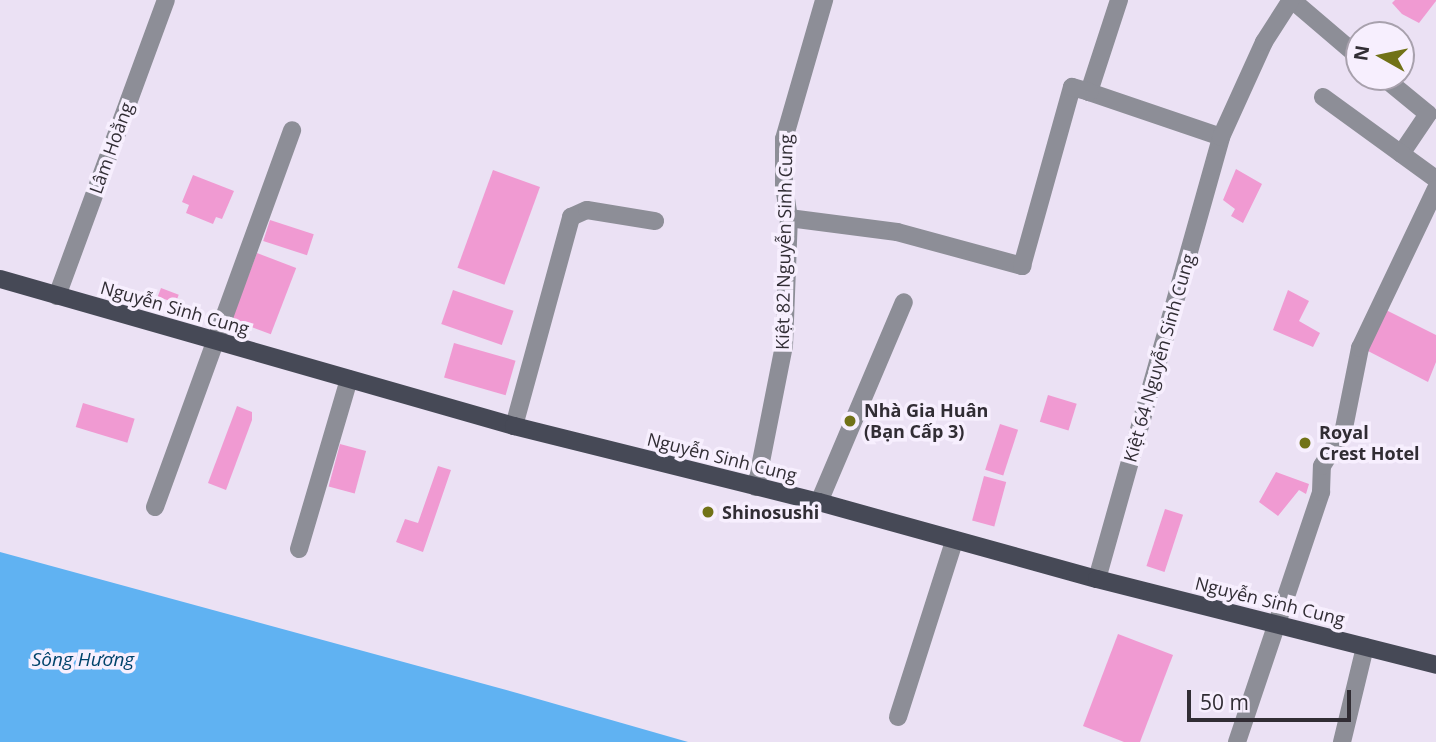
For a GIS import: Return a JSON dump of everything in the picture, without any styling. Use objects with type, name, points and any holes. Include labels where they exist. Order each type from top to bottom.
[{"type":"main road","name":"Nguyễn Sinh Cung","points":[[0,279],[514,426],[819,502],[1097,579],[1436,665]]},
{"type":"street","name":"Lâm Hoằng","points":[[57,296],[166,0]]},
{"type":"street","name":"Kiệt 82 Nguyễn Sinh Cung","points":[[757,487],[784,346],[789,218],[784,185],[784,139],[824,0]]},
{"type":"street","points":[[1089,92],[1119,0]]},
{"type":"street","points":[[1291,0],[1345,45]]},
{"type":"street","name":"Kiệt 64 Nguyễn Sinh Cung","points":[[1097,579],[1221,137],[1264,42],[1291,0]]},
{"type":"street","points":[[789,218],[897,232],[1022,265],[1072,87],[1221,137]]},
{"type":"street","points":[[1400,91],[1428,114],[1401,154]]},
{"type":"street","points":[[1323,97],[1436,179]]},
{"type":"street","points":[[155,507],[213,341],[292,130]]},
{"type":"street","points":[[1237,742],[1321,492],[1322,466],[1343,433],[1360,348],[1436,188]]},
{"type":"street","points":[[514,426],[570,216],[587,210],[655,221]]},
{"type":"street","points":[[819,502],[904,302]]},
{"type":"street","points":[[299,549],[349,379]]},
{"type":"street","points":[[898,718],[954,541]]},
{"type":"street","points":[[1342,742],[1365,647]]},
{"type":"water","name":"Sông Hương","points":[[0,552],[517,693],[688,742],[0,742]]},
{"type":"building","points":[[1395,0],[1436,1],[1419,23],[1402,14],[1392,3]]},
{"type":"building","points":[[1236,169],[1262,184],[1243,223],[1231,216],[1235,209],[1223,200]]},
{"type":"building","points":[[493,170],[540,187],[504,285],[457,268]]},
{"type":"building","points":[[193,175],[234,191],[222,219],[216,217],[213,224],[186,213],[189,205],[182,202]]},
{"type":"building","points":[[270,220],[314,234],[307,255],[263,241]]},
{"type":"building","points":[[257,253],[296,268],[271,334],[232,319]]},
{"type":"building","points":[[161,288],[179,295],[176,303],[158,296]]},
{"type":"building","points":[[453,290],[514,311],[502,345],[441,324]]},
{"type":"building","points":[[1288,290],[1309,301],[1299,321],[1320,333],[1313,347],[1273,330]]},
{"type":"building","points":[[1384,309],[1436,335],[1436,362],[1428,382],[1368,351]]},
{"type":"building","points":[[454,343],[516,361],[506,395],[444,378]]},
{"type":"building","points":[[1048,395],[1077,404],[1069,431],[1040,422]]},
{"type":"building","points":[[83,403],[135,419],[127,443],[76,427]]},
{"type":"building","points":[[237,406],[252,412],[252,420],[226,490],[208,483]]},
{"type":"building","points":[[1000,424],[1018,430],[1003,476],[985,470]]},
{"type":"building","points":[[340,444],[366,451],[355,493],[329,487]]},
{"type":"building","points":[[438,466],[451,470],[423,552],[396,542],[405,519],[418,523]]},
{"type":"building","points":[[1276,472],[1309,484],[1306,494],[1299,490],[1278,516],[1259,502]]},
{"type":"building","points":[[984,476],[1006,482],[994,526],[972,520]]},
{"type":"building","points":[[1165,509],[1183,515],[1165,572],[1146,566]]},
{"type":"building","points":[[1118,634],[1173,655],[1140,742],[1124,742],[1083,726]]},
{"type":"place","name":"Nhà Gia Huân (Bạn Cấp 3)","points":[[850,421]]},
{"type":"place","name":"Royal Crest Hotel","points":[[1305,443]]},
{"type":"place","name":"Shinosushi","points":[[708,512]]}]
